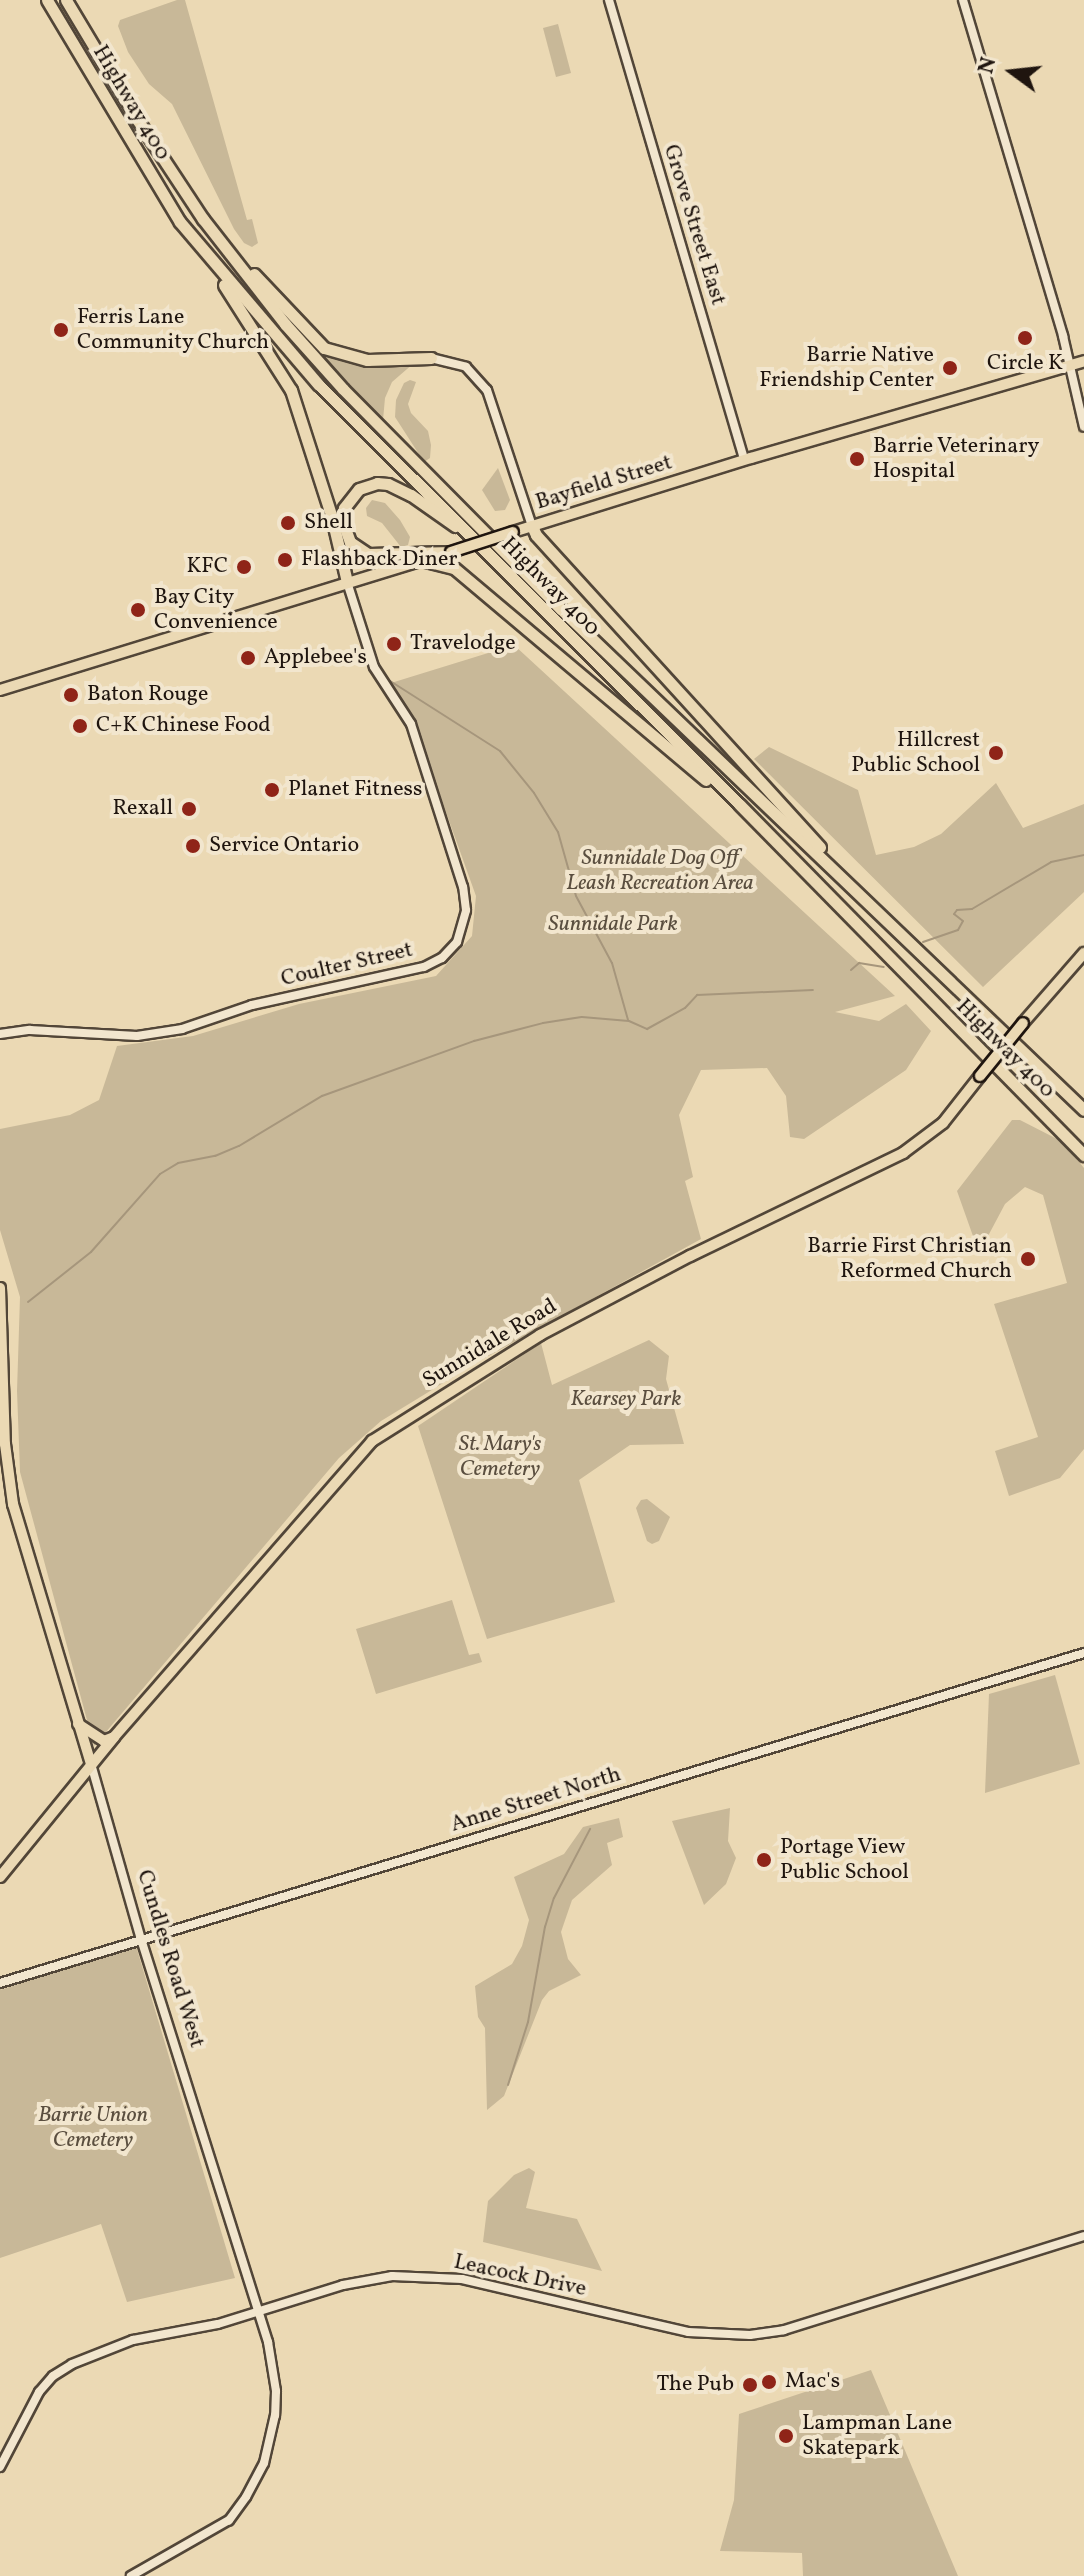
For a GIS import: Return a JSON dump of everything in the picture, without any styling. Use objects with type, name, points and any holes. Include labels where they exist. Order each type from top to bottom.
[{"type":"highway","name":"Highway 400","points":[[47,0],[123,132],[197,245],[318,384],[740,805],[1084,1155]]},
{"type":"highway","name":"Highway 400","points":[[66,0],[156,149],[221,244],[285,324],[354,400],[561,609],[1084,1110]]},
{"type":"highway","points":[[221,244],[245,264],[298,325],[324,348],[367,360],[431,358]]},
{"type":"highway","points":[[197,245],[291,390],[332,518],[347,582]]},
{"type":"highway","points":[[451,552],[423,550],[368,554],[350,542],[342,520],[344,508],[359,489],[377,483],[388,484],[466,531]]},
{"type":"highway","points":[[532,526],[878,913]]},
{"type":"highway","points":[[421,560],[454,568],[740,805]]},
{"type":"main road","name":"Bayfield Street","points":[[0,690],[744,460],[1084,361]]},
{"type":"main road","name":"Sunnidale Road","points":[[0,1877],[91,1764],[232,1604],[343,1470],[394,1424],[540,1335],[690,1256],[903,1153],[943,1123],[1084,953]]},
{"type":"main road","name":"Cundles Road West","points":[[0,1288],[5,1444],[13,1504],[91,1764]]},
{"type":"main road","points":[[77,1723],[104,1741],[114,1737]]},
{"type":"street","name":"Grove Street East","points":[[609,0],[744,460]]},
{"type":"street","points":[[963,0],[1071,365],[1084,427]]},
{"type":"street","points":[[431,358],[466,367],[481,380],[493,401],[532,526]]},
{"type":"street","name":"Coulter Street","points":[[0,1034],[30,1030],[137,1036],[182,1029],[252,1005],[424,967],[442,958],[457,942],[465,921],[463,887],[411,724],[374,667],[347,582]]},
{"type":"street","name":"Anne Street North","points":[[0,1983],[1084,1653]]},
{"type":"street","name":"Cundles Road West","points":[[91,1764],[141,1939],[268,2342],[276,2391],[275,2415],[264,2463],[246,2497],[229,2520],[131,2576]]},
{"type":"street","name":"Leacock Drive","points":[[0,2467],[39,2392],[53,2376],[72,2364],[133,2340],[218,2324],[343,2285],[417,2275],[522,2292],[688,2332],[750,2335],[784,2330],[1084,2236]]},
{"type":"green space","points":[[185,0],[247,220],[252,219],[258,243],[252,247],[244,243],[234,229],[172,104],[149,84],[128,52],[118,26],[120,20]]},
{"type":"green space","points":[[558,24],[571,73],[556,77],[543,28]]},
{"type":"green space","points":[[317,349],[345,360],[414,363],[392,382],[385,398],[383,420]]},
{"type":"green space","points":[[410,380],[416,382],[408,404],[411,413],[428,431],[431,445],[430,458],[424,462],[395,417],[396,400],[404,383]]},
{"type":"green space","points":[[498,468],[510,500],[505,510],[495,511],[482,490]]},
{"type":"green space","points":[[372,500],[385,503],[400,520],[410,537],[408,545],[401,547],[382,523],[367,516],[366,508]]},
{"type":"green space","name":"Sunnidale Park","points":[[514,645],[895,996],[835,1012],[879,1021],[906,1004],[931,1031],[906,1070],[804,1139],[790,1137],[786,1096],[767,1068],[701,1070],[679,1115],[693,1177],[685,1181],[701,1239],[476,1363],[381,1421],[339,1458],[94,1746],[20,1472],[17,1391],[20,1297],[0,1230],[0,1129],[70,1115],[99,1100],[117,1046],[193,1036],[299,1004],[436,976],[472,936],[476,896],[414,723],[391,683]]},
{"type":"green space","points":[[769,747],[858,790],[876,855],[914,847],[941,834],[996,783],[1023,828],[1084,804],[1084,892],[983,987],[754,759]]},
{"type":"green space","points":[[1012,1120],[1020,1120],[1061,1141],[1084,1168],[1084,1449],[1060,1478],[1009,1496],[995,1451],[1038,1437],[994,1304],[1067,1283],[1043,1195],[1025,1187],[1005,1204],[979,1253],[957,1191]]},
{"type":"green space","name":"St. Mary's Cemetery","points":[[649,1340],[669,1356],[666,1379],[684,1444],[630,1445],[579,1480],[615,1602],[487,1639],[418,1426],[541,1343],[552,1385]]},
{"type":"green space","points":[[647,1499],[670,1517],[659,1541],[652,1544],[647,1541],[636,1508],[641,1500]]},
{"type":"green space","points":[[452,1600],[469,1655],[479,1653],[482,1662],[376,1694],[356,1629]]},
{"type":"green space","points":[[1055,1675],[1080,1764],[985,1793],[989,1694]]},
{"type":"green space","points":[[730,1808],[728,1841],[736,1858],[726,1884],[704,1905],[672,1821]]},
{"type":"green space","points":[[619,1818],[623,1837],[607,1843],[612,1865],[572,1900],[561,1932],[568,1959],[581,1975],[549,1991],[542,2000],[504,2096],[487,2110],[485,2028],[478,2017],[475,1986],[512,1964],[522,1946],[529,1920],[514,1877],[564,1854],[583,1827]]},
{"type":"green space","name":"Barrie Union Cemetery","points":[[136,1946],[235,2278],[127,2302],[101,2224],[0,2258],[0,1990]]},
{"type":"green space","points":[[529,2168],[535,2172],[526,2208],[577,2219],[602,2271],[483,2242],[488,2201],[514,2175]]},
{"type":"green space","points":[[871,2370],[958,2576],[803,2576],[802,2553],[720,2551],[734,2500],[739,2414]]},
{"type":"waterway","points":[[387,679],[500,751],[534,793],[558,832],[576,896],[612,963],[628,1020]]},
{"type":"waterway","points":[[923,942],[958,930],[963,921],[954,914],[957,910],[972,909],[1051,862],[1084,855]]},
{"type":"waterway","points":[[851,970],[859,963],[884,967]]},
{"type":"waterway","points":[[28,1302],[91,1252],[160,1174],[178,1163],[215,1156],[239,1146],[322,1096],[474,1041],[543,1023],[582,1017],[629,1021],[647,1029],[685,1008],[697,995],[813,990]]},
{"type":"waterway","points":[[508,2085],[528,2022],[545,1927],[554,1898],[590,1829]]},
{"type":"place","name":"Ferris Lane Community Church","points":[[61,330]]},
{"type":"place","name":"Circle K","points":[[1025,338]]},
{"type":"place","name":"Barrie Native Friendship Center","points":[[950,368]]},
{"type":"place","name":"Barrie Veterinary Hospital","points":[[857,459]]},
{"type":"place","name":"Shell","points":[[288,523]]},
{"type":"place","name":"Flashback Diner","points":[[285,560]]},
{"type":"place","name":"KFC","points":[[244,567]]},
{"type":"place","name":"Bay City Convenience","points":[[138,610]]},
{"type":"place","name":"Travelodge","points":[[394,644]]},
{"type":"place","name":"Applebee's","points":[[248,658]]},
{"type":"place","name":"Baton Rouge","points":[[71,695]]},
{"type":"place","name":"C+K Chinese Food","points":[[80,726]]},
{"type":"place","name":"Hillcrest Public School","points":[[996,753]]},
{"type":"place","name":"Planet Fitness","points":[[272,790]]},
{"type":"place","name":"Rexall","points":[[189,809]]},
{"type":"place","name":"Service Ontario","points":[[193,846]]},
{"type":"place","name":"Barrie First Christian Reformed Church","points":[[1028,1259]]},
{"type":"place","name":"Portage View Public School","points":[[764,1860]]},
{"type":"place","name":"Mac's","points":[[769,2382]]},
{"type":"place","name":"The Pub","points":[[750,2385]]},
{"type":"place","name":"Lampman Lane Skatepark","points":[[786,2436]]},
{"type":"park label","name":"Sunnidale Dog Off Leash Recreation Area","points":[[660,870]]},
{"type":"park label","name":"Kearsey Park","points":[[626,1400]]}]
